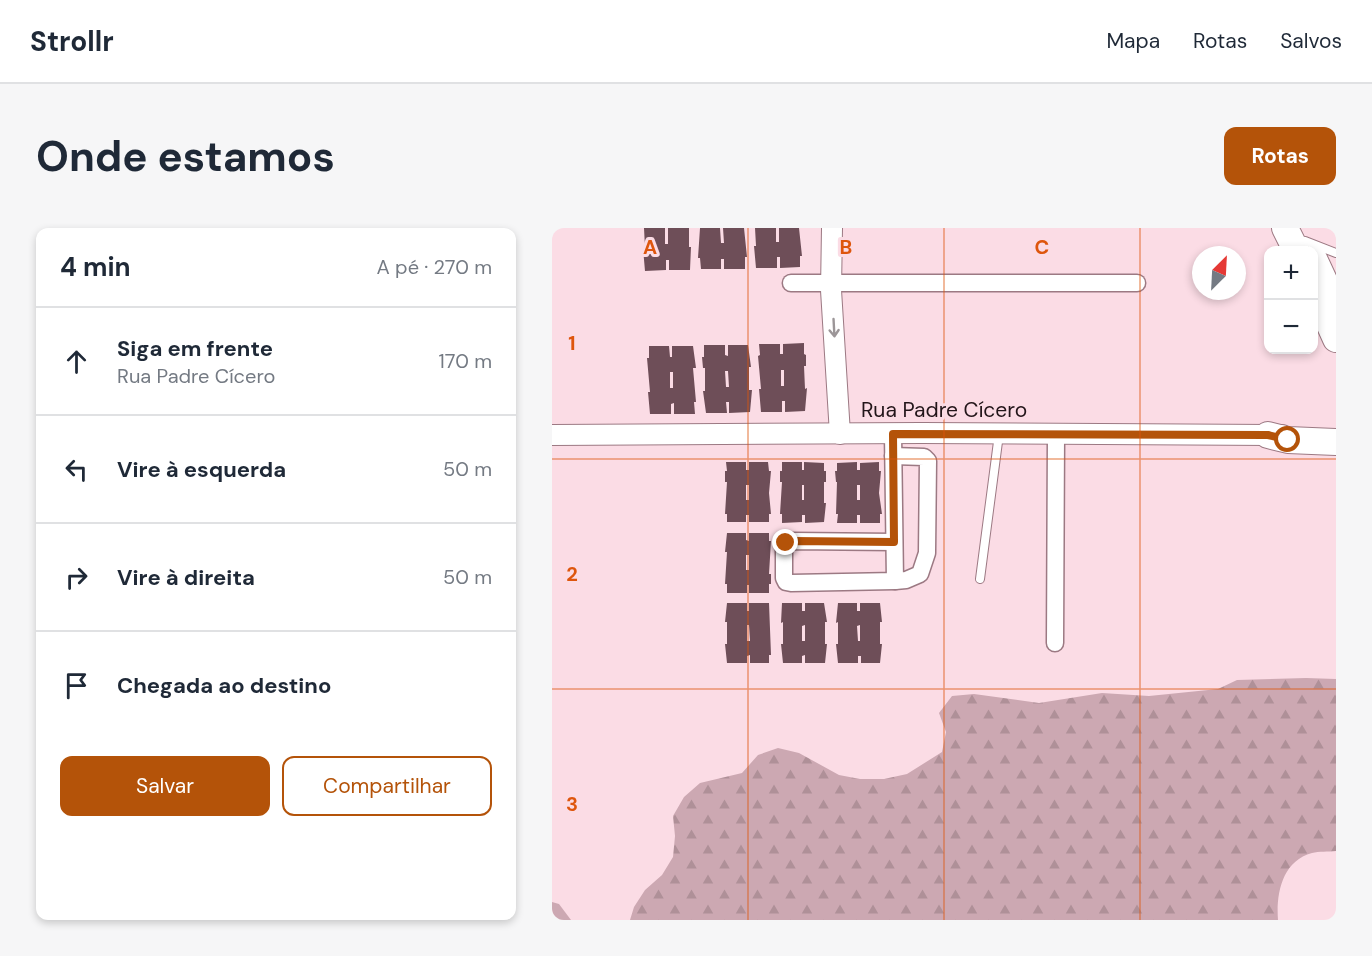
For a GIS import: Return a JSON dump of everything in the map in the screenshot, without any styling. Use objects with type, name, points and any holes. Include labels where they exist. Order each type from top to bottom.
[{"type":"main road","points":[[1301,243],[1336,307]]},
{"type":"main road","points":[[1318,299],[1336,339]]},
{"type":"main road","points":[[1268,435],[1288,440],[1336,442]]},
{"type":"street","points":[[832,228],[831,283],[840,434]]},
{"type":"street","points":[[791,283],[1137,282]]},
{"type":"street","name":"Rua Padre Cícero","points":[[552,435],[1268,435],[1336,433]]},
{"type":"street","points":[[893,434],[895,581]]},
{"type":"street","points":[[1055,643],[1056,435]]},
{"type":"street","points":[[894,456],[924,457],[928,461],[927,553],[920,574],[914,578],[895,581],[791,583],[786,582],[784,578],[784,547],[786,543],[792,541],[894,542]]},
{"type":"lane","points":[[1301,243],[1336,253]]},
{"type":"lane","points":[[980,579],[999,434]]},
{"type":"green space","points":[[1336,679],[1336,851],[1312,853],[1294,863],[1280,889],[1278,920],[630,920],[634,907],[645,890],[662,875],[673,857],[675,836],[673,816],[684,797],[700,783],[742,773],[758,755],[778,748],[799,753],[839,775],[860,779],[884,779],[907,774],[942,752],[946,732],[939,713],[952,696],[974,694],[1039,703],[1102,693],[1149,696],[1218,689],[1237,680]]},
{"type":"green space","points":[[552,902],[559,904],[571,920],[552,920]]},
{"type":"building","points":[[644,228],[665,228],[665,244],[668,244],[668,228],[689,228],[690,270],[669,270],[669,260],[666,260],[666,270],[645,271]]},
{"type":"building","points":[[700,228],[720,228],[721,243],[724,243],[723,228],[744,228],[747,257],[745,257],[745,269],[724,269],[724,259],[721,259],[721,269],[701,269],[700,258],[698,258]]},
{"type":"building","points":[[755,228],[776,228],[776,242],[779,242],[779,228],[799,228],[802,256],[800,256],[800,267],[780,268],[780,257],[777,257],[777,268],[756,268]]},
{"type":"building","points":[[804,343],[805,389],[807,388],[805,411],[785,412],[785,401],[782,401],[782,412],[761,412],[759,344],[780,344],[780,354],[783,354],[783,344]],"holes":[[[781,370],[784,370],[784,386],[781,386]]]},
{"type":"building","points":[[704,345],[725,345],[725,355],[728,356],[728,345],[748,345],[751,367],[749,367],[749,390],[752,390],[750,412],[729,413],[729,402],[726,402],[727,413],[706,413],[703,391],[705,391],[705,368],[703,368],[702,357],[704,357]],"holes":[[[725,371],[728,371],[729,387],[726,387]]]},
{"type":"building","points":[[649,346],[669,346],[670,357],[672,357],[672,346],[693,346],[696,368],[693,368],[695,414],[674,414],[674,403],[671,404],[671,414],[650,414],[647,358],[649,358]],"holes":[[[670,372],[673,372],[673,388],[670,388]]]},
{"type":"building","points":[[726,462],[746,462],[746,470],[749,470],[749,462],[768,462],[769,471],[771,471],[769,522],[749,522],[749,515],[746,515],[746,522],[727,522],[725,471],[727,471]],"holes":[[[746,485],[749,485],[749,500],[746,500]]]},
{"type":"building","points":[[782,462],[802,462],[802,470],[804,470],[804,462],[824,463],[826,482],[824,482],[824,503],[826,503],[824,522],[805,523],[805,515],[802,515],[802,522],[782,523],[780,471],[782,471]],"holes":[[[802,485],[804,485],[804,500],[802,500]]]},
{"type":"building","points":[[857,462],[857,470],[860,470],[860,463],[879,462],[882,514],[880,514],[880,523],[860,523],[860,515],[857,515],[857,523],[837,523],[835,471],[837,471],[837,463]],"holes":[[[857,485],[860,485],[860,500],[857,500]]]},
{"type":"building","points":[[727,533],[746,533],[746,540],[749,541],[749,533],[769,533],[771,584],[769,584],[769,593],[749,593],[749,585],[747,585],[747,593],[727,593],[727,584],[725,584],[727,552],[725,552]],"holes":[[[746,555],[749,555],[749,570],[746,570]]]},
{"type":"building","points":[[727,603],[747,603],[747,611],[749,611],[749,603],[769,603],[771,655],[769,655],[769,663],[750,663],[750,655],[747,656],[747,663],[727,663],[725,644],[727,644],[727,622],[725,622]],"holes":[[[747,625],[749,625],[750,641],[747,641]]]},
{"type":"building","points":[[782,603],[802,603],[802,611],[805,611],[805,603],[824,603],[827,622],[825,622],[825,644],[827,644],[825,663],[805,663],[805,655],[802,656],[802,663],[783,663],[781,644],[783,644],[783,622],[781,623]],"holes":[[[805,625],[805,641],[802,641],[802,626]]]},
{"type":"building","points":[[838,603],[857,603],[857,611],[860,611],[860,603],[880,603],[882,622],[880,622],[880,644],[882,644],[880,663],[861,663],[861,656],[858,656],[858,663],[838,663],[836,644],[838,644],[838,622],[836,623]],"holes":[[[860,625],[860,641],[858,641],[857,626]]]},
{"type":"route","points":[[786,543],[792,541],[894,542],[893,434],[1268,435],[1288,440]]}]
